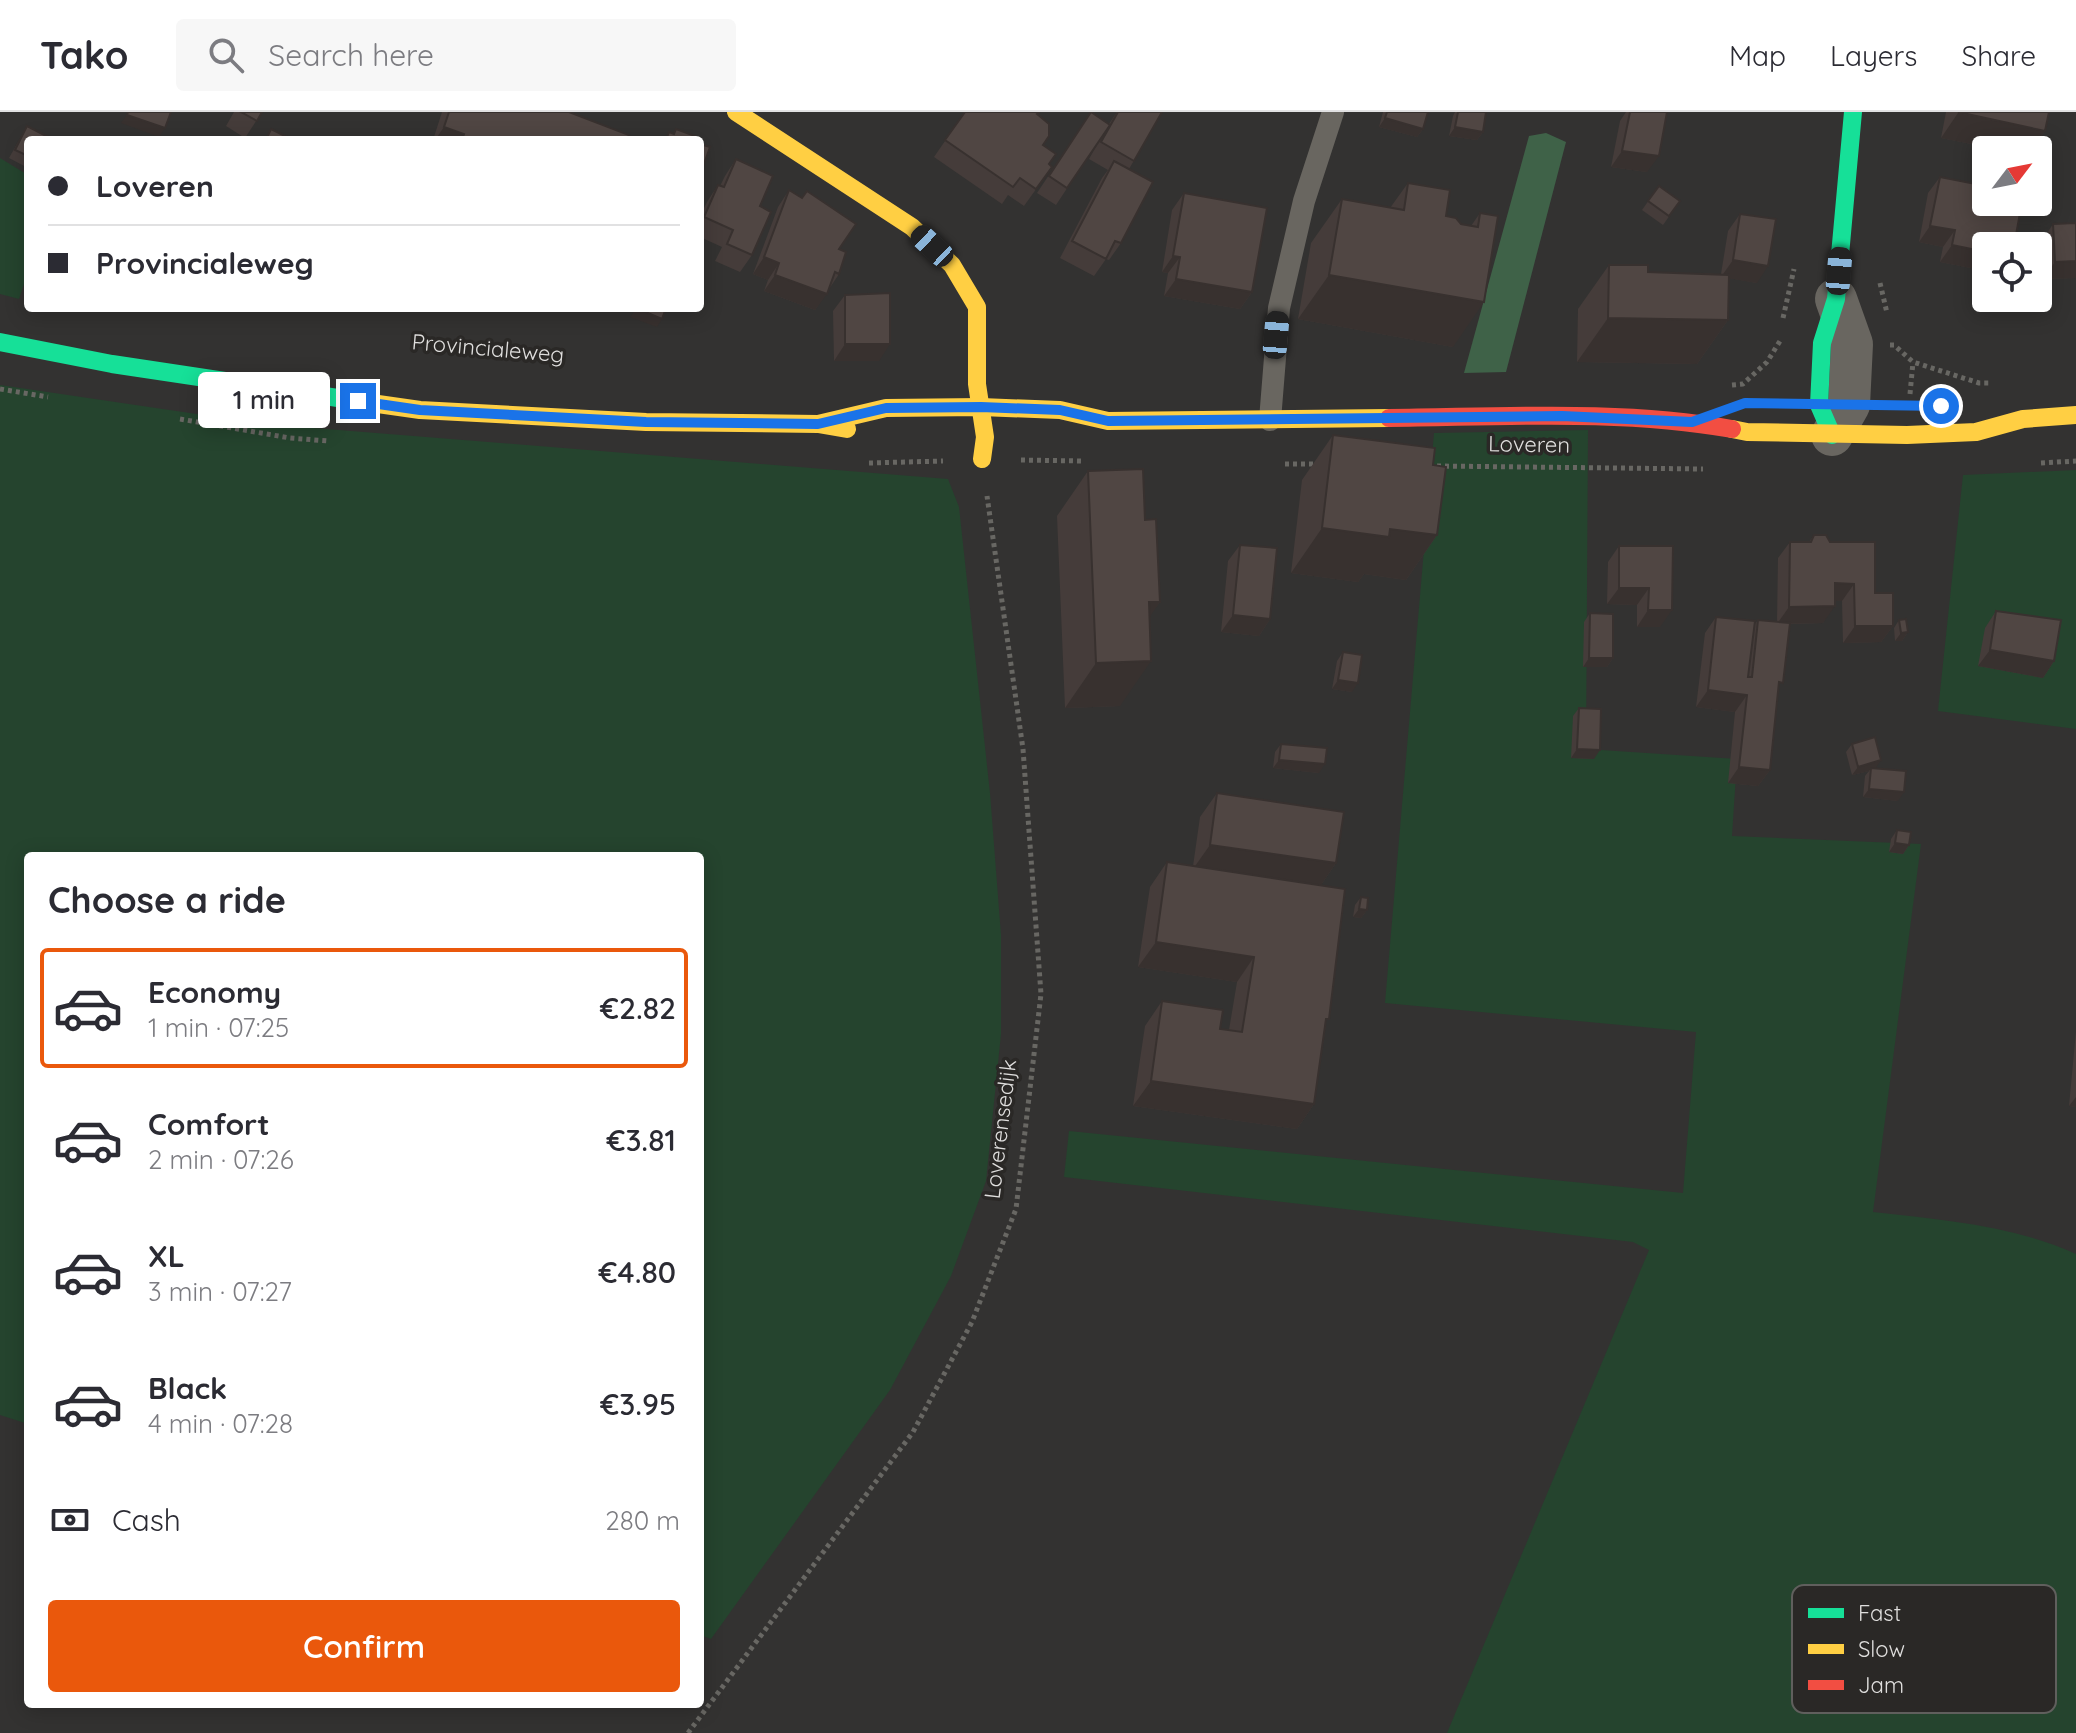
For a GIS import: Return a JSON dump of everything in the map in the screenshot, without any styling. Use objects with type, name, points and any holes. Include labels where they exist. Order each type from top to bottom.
[{"type":"street","points":[[736,112],[912,227],[952,265],[977,307],[977,384],[985,437],[982,459]]},
{"type":"street","points":[[1834,411],[1852,344],[1836,299],[1853,112]]},
{"type":"street","points":[[0,342],[112,364],[420,410],[646,422],[818,424],[864,431]]},
{"type":"street","points":[[818,424],[886,408],[981,407]]},
{"type":"street","name":"Loveren","points":[[981,407],[1060,410],[1108,421],[1562,416],[1692,422],[1747,432],[1834,411],[1976,432],[2023,419],[2076,415]]},
{"type":"street","name":"Loveren","points":[[1692,422],[1732,408]]},
{"type":"street","name":"Loveren","points":[[1986,409],[2023,419]]},
{"type":"street","name":"Loveren","points":[[1069,434],[1108,421]]},
{"type":"lane","points":[[1270,420],[1279,308],[1304,201],[1333,112]]},
{"type":"path","points":[[982,459],[1092,461]]},
{"type":"path","name":"Loverensedijk","points":[[688,1733],[913,1432],[972,1322],[1016,1209],[1041,994],[1023,749],[982,459]]},
{"type":"path","points":[[2029,463],[2076,461]]},
{"type":"path","points":[[1280,464],[1328,465]]},
{"type":"path","name":"Loveren","points":[[1422,466],[1715,469]]},
{"type":"green space","points":[[1546,133],[1566,142],[1506,372],[1464,373],[1529,136]]},
{"type":"green space","points":[[0,158],[24,173],[24,284],[19,299],[0,294]]},
{"type":"green space","points":[[0,385],[264,424],[948,479],[959,507],[990,793],[1001,935],[1001,1034],[986,1181],[951,1276],[890,1390],[711,1639],[704,1636],[704,852],[24,852],[24,1423],[0,1415]]},
{"type":"green space","points":[[1588,430],[1586,749],[1737,759],[1732,836],[1921,844],[1873,1212],[2002,1230],[2076,1254],[2076,1733],[1447,1733],[1649,1250],[1633,1242],[1064,1177],[1069,1131],[1683,1193],[1696,1032],[1385,1003],[1434,433]]},
{"type":"green space","points":[[2076,470],[2076,729],[1938,711],[1963,475]]},
{"type":"building","points":[[128,112],[171,112],[165,128],[127,115]]},
{"type":"building","points":[[241,112],[262,112],[257,121]]},
{"type":"building","points":[[449,112],[569,112],[629,135],[463,136],[444,127]]},
{"type":"building","points":[[965,112],[1039,112],[1037,114],[1049,124],[1049,136],[1043,145],[1056,154],[1049,164],[1052,167],[1036,189],[1020,178],[1013,187],[945,140]]},
{"type":"building","points":[[1091,112],[1110,125],[1067,188],[1049,176]]},
{"type":"building","points":[[1118,112],[1162,112],[1134,161],[1101,142]]},
{"type":"building","points":[[1387,112],[1428,112],[1423,129],[1385,118]]},
{"type":"building","points":[[1458,112],[1486,112],[1483,132],[1455,127]]},
{"type":"building","points":[[1630,112],[1667,112],[1659,156],[1622,151]]},
{"type":"building","points":[[1958,112],[2049,112],[2045,131]]},
{"type":"building","points":[[27,126],[46,136],[24,136],[24,154],[15,150]]},
{"type":"building","points":[[271,129],[285,136],[268,136]]},
{"type":"building","points":[[676,129],[695,136],[668,136],[669,132],[674,134]]},
{"type":"building","points":[[704,145],[710,147],[704,164]]},
{"type":"building","points":[[736,159],[773,176],[760,206],[771,212],[752,255],[727,244],[733,230],[704,217],[718,185],[724,187]]},
{"type":"building","points":[[1114,161],[1153,182],[1121,243],[1115,241],[1106,259],[1072,241]]},
{"type":"building","points":[[1940,177],[1972,183],[1972,216],[2019,216],[2017,232],[1972,232],[1972,249],[1952,245],[1955,230],[1930,226]]},
{"type":"building","points":[[1408,183],[1450,190],[1446,216],[1456,218],[1461,224],[1478,227],[1480,213],[1498,216],[1484,302],[1329,275],[1342,199],[1404,210]]},
{"type":"building","points":[[1659,186],[1680,201],[1669,216],[1648,201]]},
{"type":"building","points":[[789,190],[802,198],[807,191],[856,224],[839,249],[846,252],[839,274],[835,272],[827,294],[775,275],[779,263],[764,257]]},
{"type":"building","points":[[1184,193],[1267,208],[1252,292],[1176,279],[1180,257],[1173,256]]},
{"type":"building","points":[[1740,214],[1776,219],[1768,266],[1733,260]]},
{"type":"building","points":[[2076,223],[2076,261],[2055,262],[2053,224]]},
{"type":"building","points":[[1609,265],[1648,265],[1648,272],[1729,275],[1728,320],[1608,318]]},
{"type":"building","points":[[890,293],[890,344],[845,344],[845,295]]},
{"type":"building","points":[[645,312],[665,312],[662,319]]},
{"type":"building","points":[[1333,435],[1435,448],[1433,465],[1446,467],[1437,535],[1390,529],[1389,537],[1322,528]]},
{"type":"building","points":[[1143,469],[1145,520],[1156,519],[1160,602],[1149,602],[1151,661],[1096,663],[1088,471]]},
{"type":"building","points":[[1814,535],[1826,535],[1830,542],[1875,542],[1875,593],[1893,593],[1893,626],[1855,626],[1854,584],[1835,583],[1835,606],[1789,607],[1790,542],[1811,542]]},
{"type":"building","points":[[1240,545],[1277,548],[1270,619],[1233,615]]},
{"type":"building","points":[[1619,546],[1673,546],[1672,610],[1648,610],[1649,588],[1619,588]]},
{"type":"building","points":[[1996,611],[2061,620],[2054,661],[1990,650]]},
{"type":"building","points":[[1590,613],[1613,614],[1613,658],[1589,658]]},
{"type":"building","points":[[1716,617],[1755,621],[1748,677],[1752,677],[1758,620],[1790,623],[1783,683],[1779,682],[1770,770],[1739,767],[1747,695],[1708,690]]},
{"type":"building","points":[[1906,619],[1908,632],[1901,633],[1899,620]]},
{"type":"building","points":[[1343,652],[1362,655],[1358,683],[1338,680]]},
{"type":"building","points":[[1579,708],[1601,709],[1600,750],[1577,749]]},
{"type":"building","points":[[1875,737],[1881,760],[1858,767],[1852,744]]},
{"type":"building","points":[[1281,744],[1327,748],[1325,764],[1279,760]]},
{"type":"building","points":[[1871,768],[1906,771],[1904,792],[1869,789]]},
{"type":"building","points":[[1217,793],[1344,812],[1336,863],[1210,845]]},
{"type":"building","points":[[1897,830],[1911,832],[1909,845],[1895,843]]},
{"type":"building","points":[[1167,862],[1345,889],[1329,1019],[1326,1019],[1314,1104],[1151,1081],[1162,1001],[1223,1010],[1220,1029],[1242,1032],[1254,957],[1156,942]]},
{"type":"building","points":[[1361,897],[1368,898],[1367,910],[1359,909]]},
{"type":"traffic: fast","points":[[1832,435],[1819,405],[1822,343],[1836,299],[1853,112]]},
{"type":"traffic: fast","points":[[0,342],[112,364],[371,403]]},
{"type":"traffic: slow","points":[[736,112],[912,227],[952,265],[977,307],[977,384],[985,437],[982,459]]},
{"type":"traffic: slow","points":[[371,403],[420,410],[646,422],[818,424],[847,429]]},
{"type":"traffic: slow","points":[[818,424],[886,408],[981,407],[1060,410],[1108,421],[1389,418]]},
{"type":"traffic: slow","points":[[1732,429],[1747,432],[1907,435],[1976,432],[2023,419],[2076,415]]},
{"type":"traffic: jam","points":[[1389,418],[1604,416],[1732,429]]},
{"type":"route","points":[[358,401],[420,410],[646,422],[818,424],[886,408],[1060,410],[1108,421],[1562,416],[1692,422],[1745,403],[1941,406]]}]
